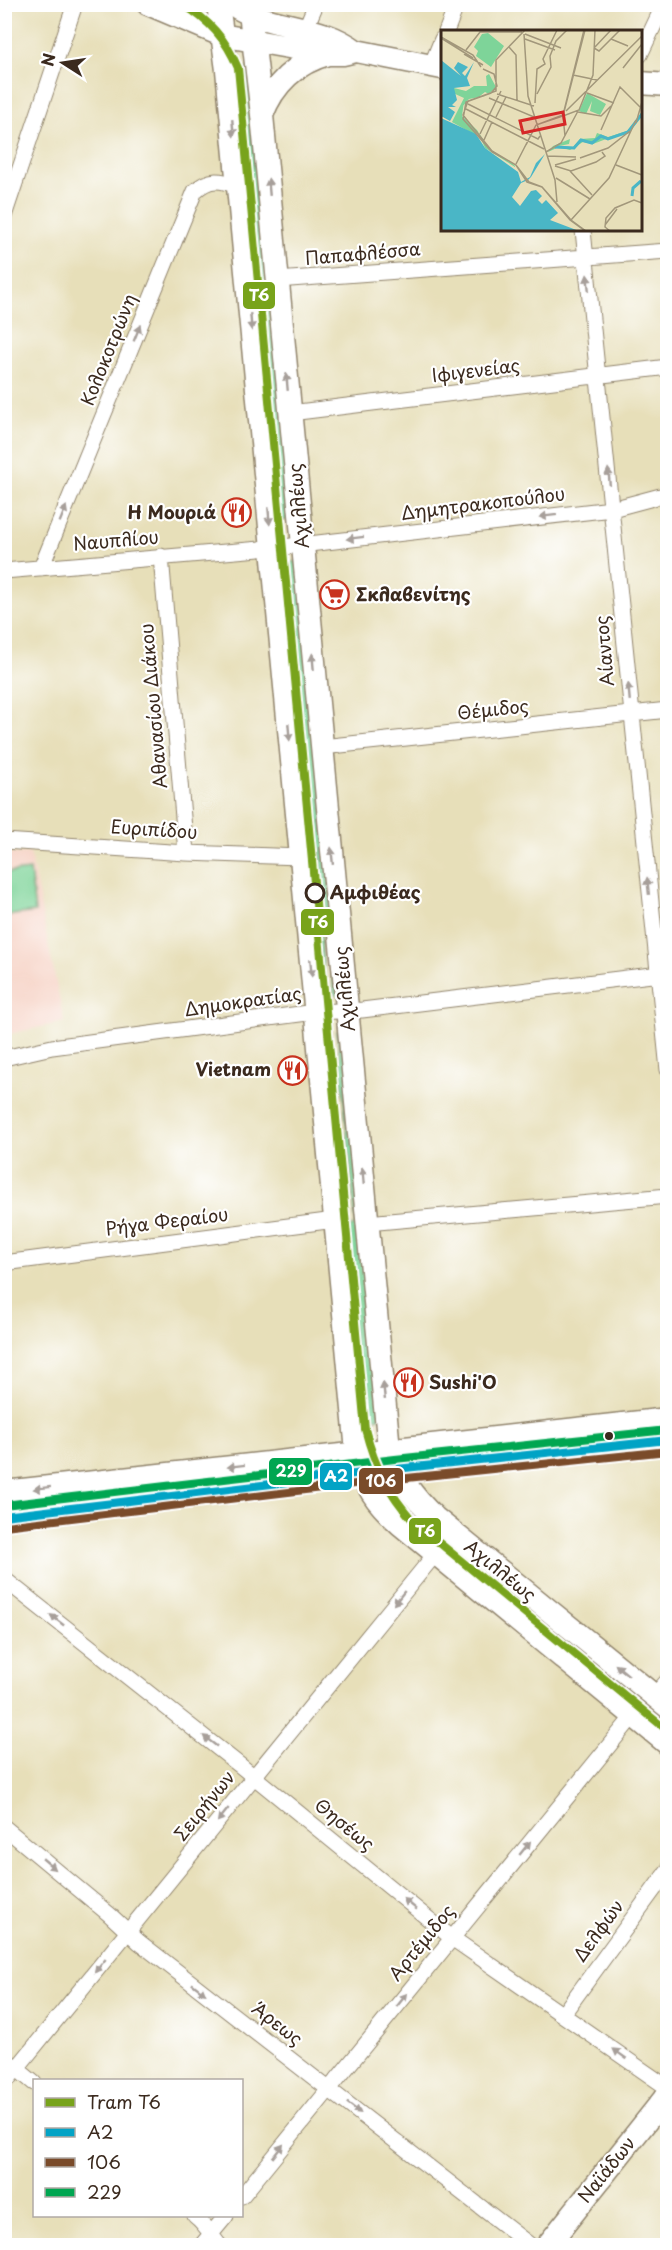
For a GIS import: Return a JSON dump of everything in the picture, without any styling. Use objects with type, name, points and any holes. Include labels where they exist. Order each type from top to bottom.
[{"type":"main road","points":[[148,4],[221,35],[328,54],[357,51]]},
{"type":"main road","name":"Αχιλλέως","points":[[219,4],[357,1452],[362,1474],[370,1491],[386,1511],[668,1744]]},
{"type":"main road","points":[[244,8],[332,35],[357,51],[437,67]]},
{"type":"main road","name":"Αχιλλέως","points":[[244,8],[254,41],[262,115],[367,1223],[393,1459],[416,1500],[435,1518],[663,1695]]},
{"type":"main road","points":[[262,115],[270,96],[284,78],[305,63],[328,54]]},
{"type":"main road","points":[[642,83],[668,85]]},
{"type":"main road","points":[[4,1516],[362,1474],[393,1459],[668,1419]]},
{"type":"main road","points":[[4,1492],[357,1452],[393,1459],[668,1440]]},
{"type":"main road","name":"Ναϊάδων","points":[[547,2246],[668,2094]]},
{"type":"street","points":[[4,216],[75,4]]},
{"type":"street","points":[[306,27],[316,4]]},
{"type":"street","points":[[447,30],[457,4]]},
{"type":"street","points":[[642,51],[664,4]]},
{"type":"street","points":[[437,67],[441,45]]},
{"type":"street","name":"Κολοκοτρώνη","points":[[41,568],[195,191],[204,183],[219,180],[238,186]]},
{"type":"street","name":"Αίαντος","points":[[583,231],[631,715],[662,974],[668,1070]]},
{"type":"street","name":"Παπαφλέσσα","points":[[277,280],[668,251]]},
{"type":"street","name":"Ιφιγενείας","points":[[290,413],[668,367]]},
{"type":"street","name":"Δημητρακοπούλου","points":[[302,544],[612,508],[668,494]]},
{"type":"street","name":"Ναυπλίου","points":[[4,571],[302,544]]},
{"type":"street","name":"Αθανασίου Διάκου","points":[[161,556],[186,853]]},
{"type":"street","name":"Θέμιδος","points":[[322,747],[668,710]]},
{"type":"street","name":"Ευριπίδου","points":[[4,841],[186,853],[301,857]]},
{"type":"street","name":"Δημοκρατίας","points":[[4,1058],[52,1047],[315,1012],[347,1011],[662,974]]},
{"type":"street","points":[[367,1223],[668,1196]]},
{"type":"street","name":"Ρήγα Φεραίου","points":[[4,1263],[335,1220]]},
{"type":"street","name":"Σειρήνων","points":[[4,2084],[436,1553]]},
{"type":"street","name":"Θησέως","points":[[4,1579],[254,1777],[452,1938],[668,2088]]},
{"type":"street","name":"Αρτέμιδος","points":[[243,2195],[634,1715]]},
{"type":"street","name":"Άρεως","points":[[4,1827],[110,1915],[128,1933],[531,2246]]},
{"type":"street","name":"Δελφών","points":[[563,2014],[668,1870]]},
{"type":"street","points":[[4,2058],[33,2082]]},
{"type":"street","points":[[196,2217],[203,2222],[210,2242]]},
{"type":"street","points":[[210,2242],[225,2217]]},
{"type":"shaded area","points":[[30,853],[64,1022],[5,1035],[4,854]]},
{"type":"green space","points":[[252,68],[296,519],[278,521],[234,70]]},
{"type":"green space","points":[[301,561],[340,995],[334,995],[315,800],[309,801],[326,996],[321,996],[282,563]]},
{"type":"green space","points":[[30,870],[35,912],[5,916],[5,873]]},
{"type":"green space","points":[[337,1031],[344,1031],[380,1417],[373,1418],[374,1430],[362,1431],[323,1032],[329,1032],[349,1227],[356,1226]]},
{"type":"green space","points":[[400,1481],[622,1676],[611,1688],[395,1507],[379,1485]]},
{"type":"tram line","name":"Τ6","points":[[182,4],[216,31],[238,68],[365,1429],[378,1468],[397,1500],[414,1522],[668,1731]]},
{"type":"transit line","name":"229","points":[[4,1505],[667,1430]]},
{"type":"transit line","name":"Α2","points":[[4,1516],[396,1469],[668,1440]]},
{"type":"transit line","name":"106","points":[[5,1526],[397,1479],[668,1451]]},
{"type":"place","name":"Η Μουριά","points":[[237,513]]},
{"type":"place","name":"Σκλαβενίτης","points":[[335,595]]},
{"type":"place","name":"Αμφιθέας","points":[[315,893]]},
{"type":"place","name":"Vietnam","points":[[292,1070]]},
{"type":"place","name":"Sushi'O","points":[[408,1383]]}]
